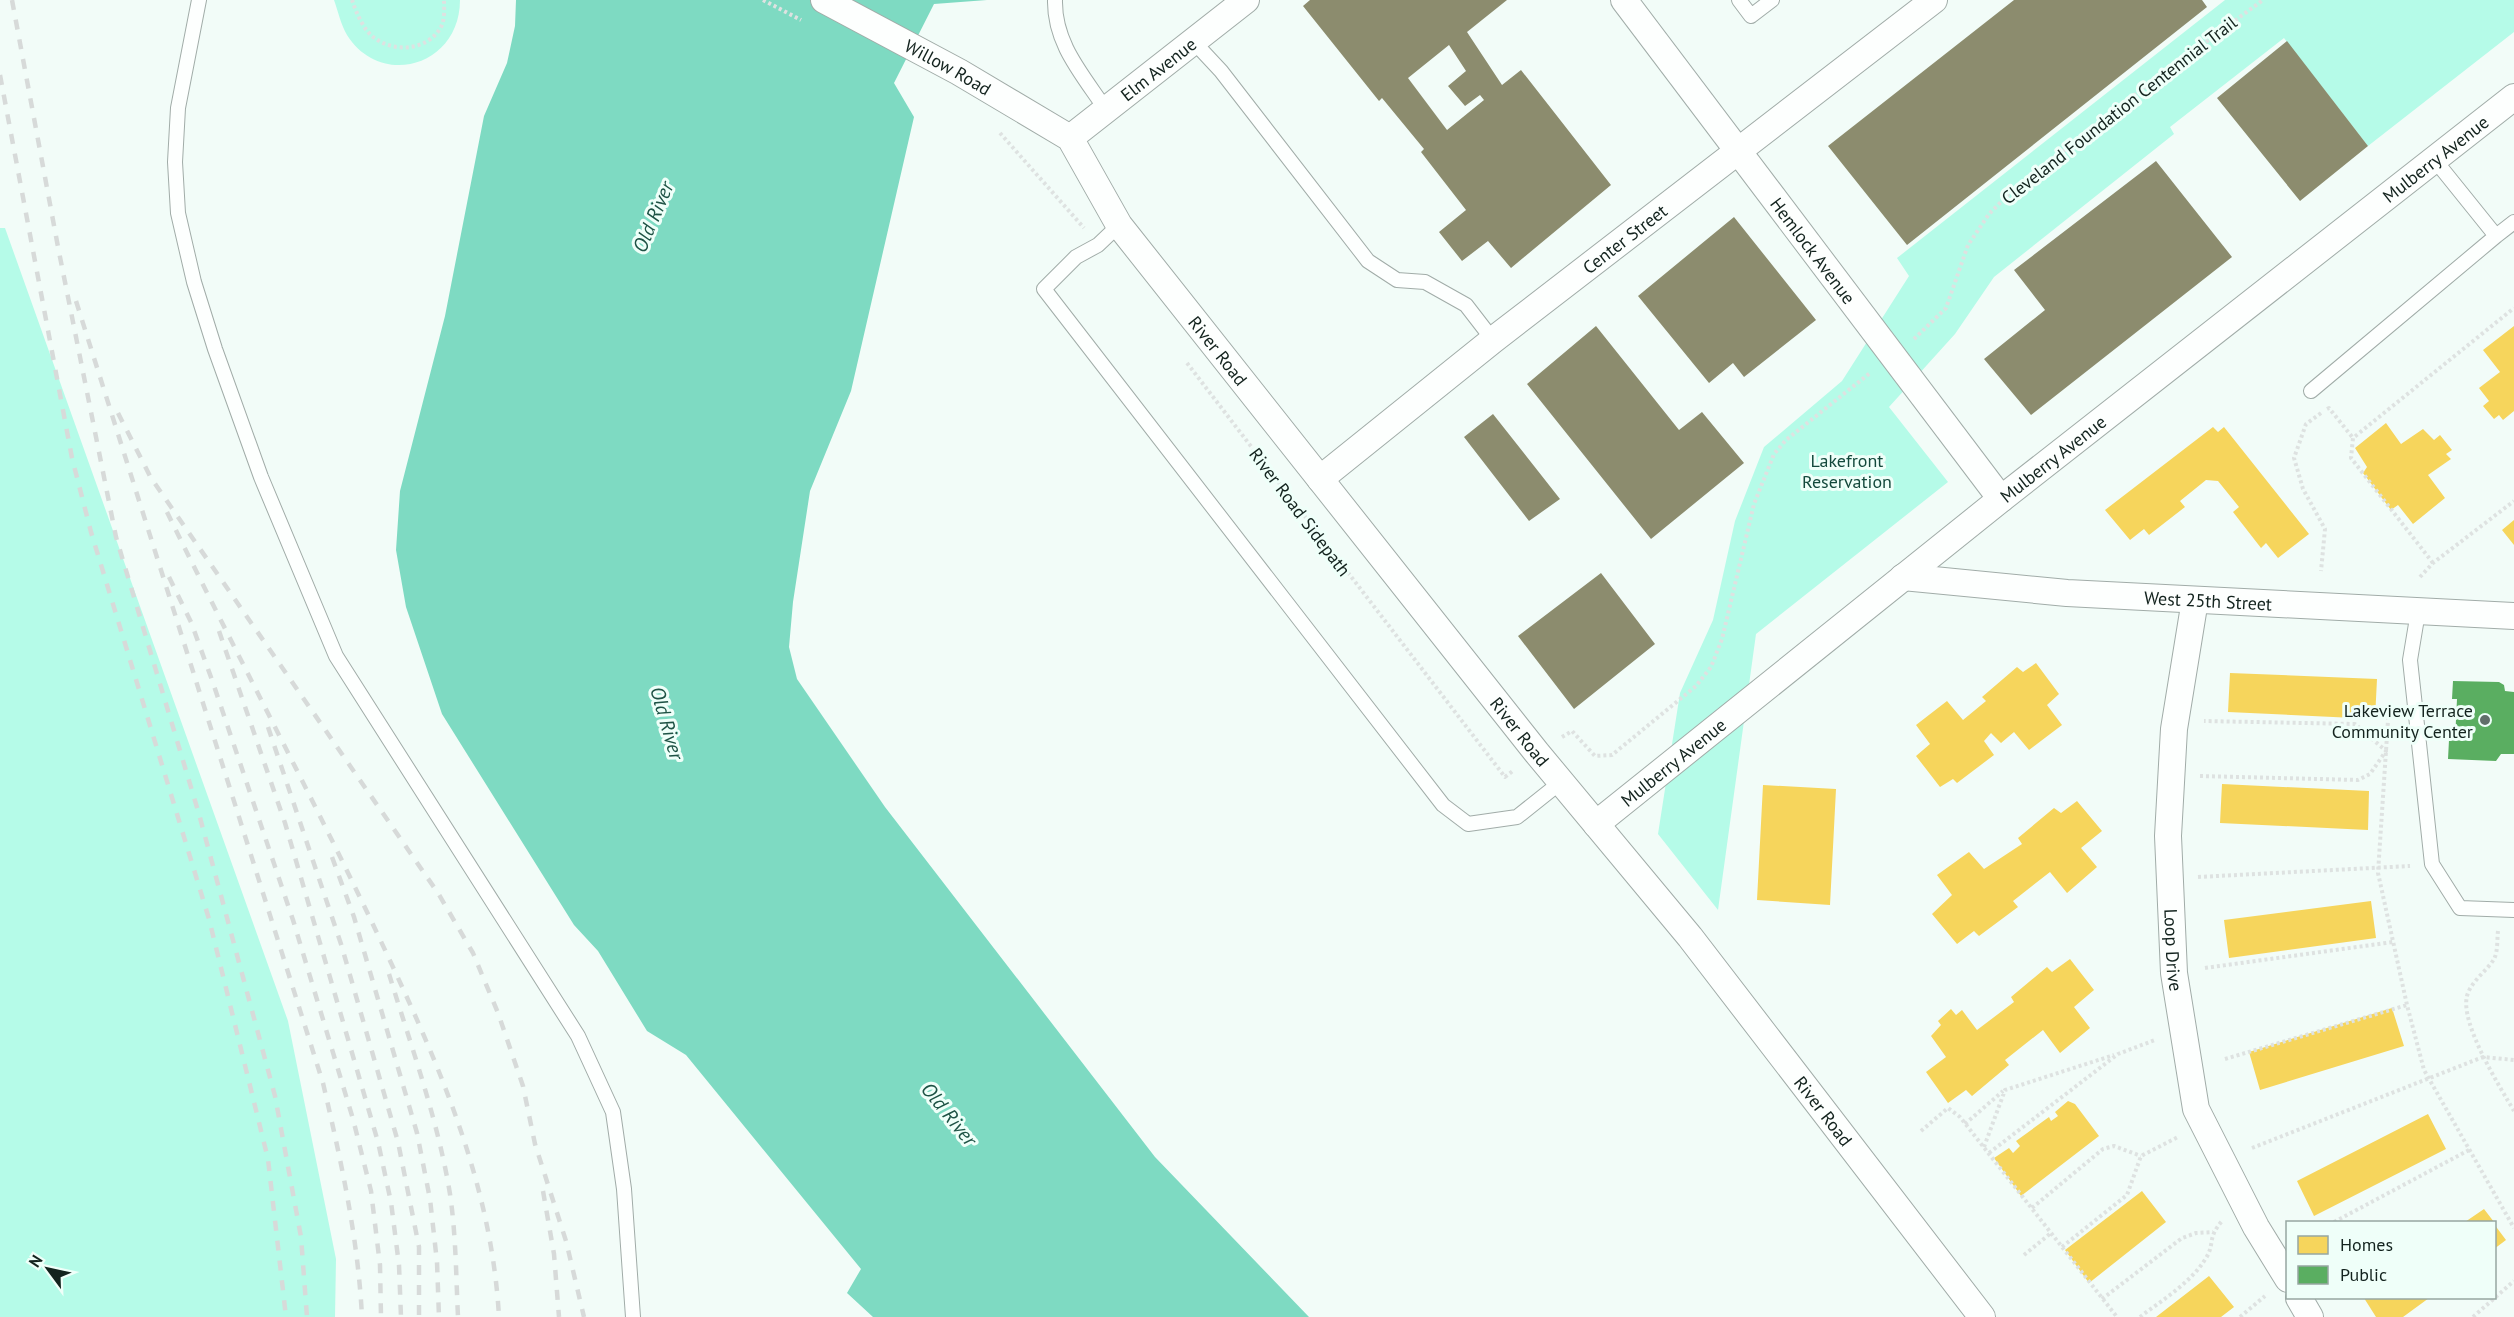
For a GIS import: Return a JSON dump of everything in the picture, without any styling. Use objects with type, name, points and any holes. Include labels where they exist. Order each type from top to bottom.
[{"type":"street","name":"Willow Road","points":[[824,0],[959,72],[1070,138]]},
{"type":"street","name":"Elm Avenue","points":[[1070,138],[1246,0]]},
{"type":"street","name":"Hemlock Avenue","points":[[1624,0],[2001,499]]},
{"type":"street","name":"Center Street","points":[[1320,479],[1493,340],[1934,0]]},
{"type":"street","name":"Mulberry Avenue","points":[[1596,825],[2001,499],[2514,97]]},
{"type":"street","name":"River Road","points":[[1070,138],[1119,225],[1561,782],[1690,937],[1982,1317]]},
{"type":"street","name":"West 25th Street","points":[[1903,577],[2067,593],[2514,616]]},
{"type":"street","name":"Loop Drive","points":[[2195,600],[2174,729],[2168,836],[2174,973],[2196,1109],[2256,1227],[2278,1286]]},
{"type":"street","points":[[2300,1299],[2310,1317]]},
{"type":"lane","points":[[199,0],[178,108],[175,162],[178,213],[194,282],[215,349],[261,477],[336,656],[578,1036],[613,1112],[624,1189],[633,1317]]},
{"type":"lane","points":[[1055,0],[1054,20],[1061,43],[1106,110]]},
{"type":"lane","points":[[1739,0],[1751,16],[1772,0]]},
{"type":"lane","points":[[1193,41],[1221,71],[1368,261],[1397,280],[1425,282],[1466,305],[1493,340]]},
{"type":"lane","points":[[2434,159],[2496,236]]},
{"type":"lane","points":[[2311,391],[2514,222]]},
{"type":"lane","points":[[1119,225],[1098,245],[1076,257],[1044,289],[1443,805],[1468,824],[1517,817],[1561,782]]},
{"type":"lane","points":[[2418,612],[2410,660],[2432,864],[2460,908],[2514,910]]},
{"type":"path","points":[[352,0],[374,38],[390,46],[405,48],[420,45],[433,37],[442,26],[444,0]]},
{"type":"path","name":"Cleveland Foundation Centennial Trail","points":[[1907,345],[1933,323],[1946,308],[1968,245],[1989,214],[2012,191],[2146,86],[2263,0]]},
{"type":"path","points":[[995,128],[1033,167],[1098,245]]},
{"type":"path","points":[[2353,438],[2514,308]]},
{"type":"path","name":"River Road Sidepath","points":[[1183,357],[1505,777]]},
{"type":"path","points":[[1572,730],[1595,756],[1612,755],[1696,686],[1711,667],[1722,639],[1754,504],[1774,454],[1786,440],[1873,370]]},
{"type":"path","points":[[2321,571],[2325,529],[2303,489],[2294,458],[2306,424],[2329,408],[2353,438],[2351,458],[2433,564]]},
{"type":"path","points":[[2420,577],[2433,564],[2514,501]]},
{"type":"path","points":[[2390,695],[2379,867],[2407,1005],[2429,1078],[2514,1228]]},
{"type":"path","points":[[2200,721],[2355,724],[2386,751]]},
{"type":"path","points":[[2194,776],[2358,780],[2370,774],[2386,751]]},
{"type":"path","points":[[2192,878],[2432,864]]},
{"type":"path","points":[[2499,923],[2495,958],[2483,970],[2467,996],[2468,1014],[2483,1057],[2514,1111]]},
{"type":"path","points":[[2205,968],[2393,942]]},
{"type":"path","points":[[2224,1059],[2407,1005]]},
{"type":"path","points":[[1965,1124],[2005,1090],[2118,1054],[2163,1037]]},
{"type":"path","points":[[1989,1153],[2118,1054]]},
{"type":"path","points":[[2252,1148],[2483,1057],[2514,1060]]},
{"type":"path","points":[[1984,1147],[2005,1090]]},
{"type":"path","points":[[1921,1131],[1948,1108],[1965,1124],[2116,1317]]},
{"type":"path","points":[[2062,1247],[2127,1196],[2141,1156],[2188,1132]]},
{"type":"path","points":[[2031,1208],[2103,1149],[2114,1146],[2141,1156]]},
{"type":"path","points":[[2336,1221],[2469,1150]]},
{"type":"path","points":[[2140,1317],[2195,1273],[2208,1256],[2212,1232],[2226,1217]]},
{"type":"path","points":[[2102,1299],[2182,1238],[2196,1233],[2212,1232]]},
{"type":"path","points":[[2024,1255],[2051,1233]]},
{"type":"path","points":[[2496,1297],[2514,1281]]},
{"type":"path","points":[[2240,1317],[2278,1286]]},
{"type":"path","points":[[2473,1317],[2494,1299]]},
{"type":"green space","points":[[334,0],[460,0],[457,23],[447,41],[433,54],[416,62],[398,65],[379,62],[362,52],[347,35]]},
{"type":"green space","name":"Lakefront Reservation","points":[[2225,0],[2514,0],[2514,32],[2368,146],[2284,38],[2170,127],[2174,134],[1994,277],[1955,334],[1889,407],[1948,482],[1756,634],[1718,910],[1658,834],[1680,693],[1713,620],[1735,521],[1764,447],[1842,381],[1909,276],[1897,258]]},
{"type":"green space","points":[[0,228],[5,228],[288,1021],[336,1259],[335,1317],[0,1317]]},
{"type":"water","name":"Old River","points":[[516,0],[987,0],[934,4],[894,83],[914,117],[851,391],[810,491],[793,602],[789,647],[797,679],[885,807],[1155,1157],[1309,1317],[873,1317],[847,1293],[861,1269],[686,1055],[647,1031],[598,951],[574,925],[442,714],[406,607],[396,550],[400,491],[445,316],[484,116],[507,63],[515,26]]},
{"type":"building: Homes","points":[[2514,326],[2514,411],[2503,420],[2499,415],[2494,419],[2483,406],[2489,401],[2479,388],[2500,372],[2483,350]]},
{"type":"building: Homes","points":[[2386,423],[2401,444],[2423,429],[2434,440],[2440,435],[2452,450],[2446,454],[2451,459],[2428,475],[2445,498],[2413,524],[2398,505],[2391,510],[2363,473],[2367,467],[2355,448]]},
{"type":"building: Homes","points":[[2213,427],[2218,432],[2224,427],[2309,534],[2278,558],[2266,543],[2261,548],[2233,512],[2239,507],[2218,481],[2206,480],[2180,501],[2185,507],[2149,535],[2144,529],[2130,540],[2105,510]]},
{"type":"building: Homes","points":[[2514,520],[2514,545],[2502,530]]},
{"type":"building: Homes","points":[[2036,663],[2059,694],[2047,705],[2062,725],[2029,750],[2014,732],[2001,743],[1991,733],[1984,741],[1994,755],[1957,783],[1953,779],[1940,787],[1916,756],[1930,744],[1916,725],[1947,701],[1963,720],[1986,701],[1982,697],[2017,667],[2023,672]]},
{"type":"building: Homes","points":[[2230,673],[2377,679],[2375,719],[2228,712]]},
{"type":"building: Homes","points":[[2222,784],[2369,791],[2368,830],[2220,823]]},
{"type":"building: Homes","points":[[1763,785],[1836,789],[1830,905],[1757,900]]},
{"type":"building: Homes","points":[[2077,801],[2102,831],[2081,848],[2097,867],[2067,893],[2050,872],[2013,901],[2018,907],[1979,936],[1974,931],[1957,944],[1932,914],[1952,895],[1937,875],[1969,852],[1984,869],[2022,844],[2018,838],[2054,808],[2061,813]]},
{"type":"building: Homes","points":[[2371,901],[2376,938],[2229,958],[2224,920]]},
{"type":"building: Homes","points":[[2070,959],[2094,990],[2074,1007],[2090,1028],[2060,1053],[2043,1030],[2005,1060],[2009,1065],[1972,1096],[1966,1090],[1948,1103],[1926,1072],[1946,1057],[1931,1036],[1941,1025],[1938,1021],[1951,1009],[1956,1015],[1962,1010],[1977,1030],[2014,1002],[2011,997],[2047,967],[2052,972]]},
{"type":"building: Homes","points":[[2392,1008],[2404,1046],[2260,1090],[2249,1052]]},
{"type":"building: Homes","points":[[2068,1101],[2075,1104],[2099,1136],[2021,1196],[1994,1158],[2009,1148],[2013,1153],[2020,1146],[2016,1141],[2049,1117],[2051,1121],[2058,1116],[2055,1112]]},
{"type":"building: Homes","points":[[2428,1114],[2446,1149],[2314,1216],[2297,1181]]},
{"type":"building: Homes","points":[[2142,1191],[2166,1222],[2089,1283],[2065,1250]]},
{"type":"building: Homes","points":[[2484,1209],[2493,1221],[2466,1221]]},
{"type":"building: Homes","points":[[2496,1227],[2506,1240],[2496,1248]]},
{"type":"building: Homes","points":[[2209,1276],[2234,1307],[2221,1317],[2156,1317]]},
{"type":"building: Homes","points":[[2365,1299],[2428,1299],[2403,1317],[2376,1317]]},
{"type":"building: Public","name":"Lakeview Terrace Community Center","points":[[2453,681],[2499,682],[2504,685],[2505,691],[2514,692],[2514,754],[2501,754],[2496,761],[2448,759],[2449,740],[2455,740],[2457,699],[2452,699]]},
{"type":"building: Industry","points":[[1310,0],[1507,0],[1467,32],[1502,85],[1521,70],[1611,185],[1511,268],[1488,241],[1462,261],[1439,232],[1466,210],[1421,152],[1424,149],[1382,98],[1379,101],[1303,6]],"holes":[[[1449,45],[1466,71],[1448,86],[1465,106],[1480,95],[1484,100],[1447,130],[1408,78]]]},
{"type":"building: Industry","points":[[2014,0],[2202,0],[2207,7],[1907,245],[1828,146]]},
{"type":"building: Industry","points":[[2287,41],[2368,146],[2300,201],[2217,98]]},
{"type":"building: Industry","points":[[2156,161],[2232,257],[2031,415],[1984,359],[2045,310],[2014,270]]},
{"type":"building: Industry","points":[[1734,217],[1816,320],[1744,377],[1733,363],[1709,383],[1638,296]]},
{"type":"building: Industry","points":[[1596,326],[1679,430],[1702,412],[1744,463],[1651,539],[1527,384]]},
{"type":"building: Industry","points":[[1493,414],[1560,499],[1529,521],[1464,437]]},
{"type":"building: Industry","points":[[1601,573],[1655,644],[1574,709],[1518,636]]},
{"type":"railway","points":[[12,0],[58,247],[116,537],[199,814],[275,1096],[301,1237],[307,1317]]},
{"type":"railway","points":[[0,75],[72,458],[91,532],[209,919],[268,1159],[286,1317]]},
{"type":"railway","points":[[76,301],[323,1083],[353,1228],[362,1317]]},
{"type":"railway","points":[[118,413],[151,478],[438,893],[473,953],[498,1013],[523,1086],[535,1144],[566,1241],[584,1317]]},
{"type":"railway","points":[[167,512],[391,962],[434,1060],[470,1160],[484,1211],[494,1263],[499,1317]]},
{"type":"railway","points":[[169,577],[191,622],[212,680],[293,920],[353,1119],[371,1191],[380,1265],[381,1317]]},
{"type":"railway","points":[[219,631],[285,823],[378,1142],[391,1202],[399,1265],[401,1317]]},
{"type":"railway","points":[[268,727],[341,944],[398,1142],[419,1247],[419,1317]]},
{"type":"railway","points":[[332,857],[354,917],[417,1133],[430,1199],[437,1262],[439,1317]]},
{"type":"railway","points":[[389,974],[423,1083],[445,1166],[454,1225],[458,1317]]},
{"type":"railway","points":[[543,1191],[554,1254],[559,1317]]},
{"type":"place","name":"Lakeview Terrace Community Center","points":[[2485,720]]}]
